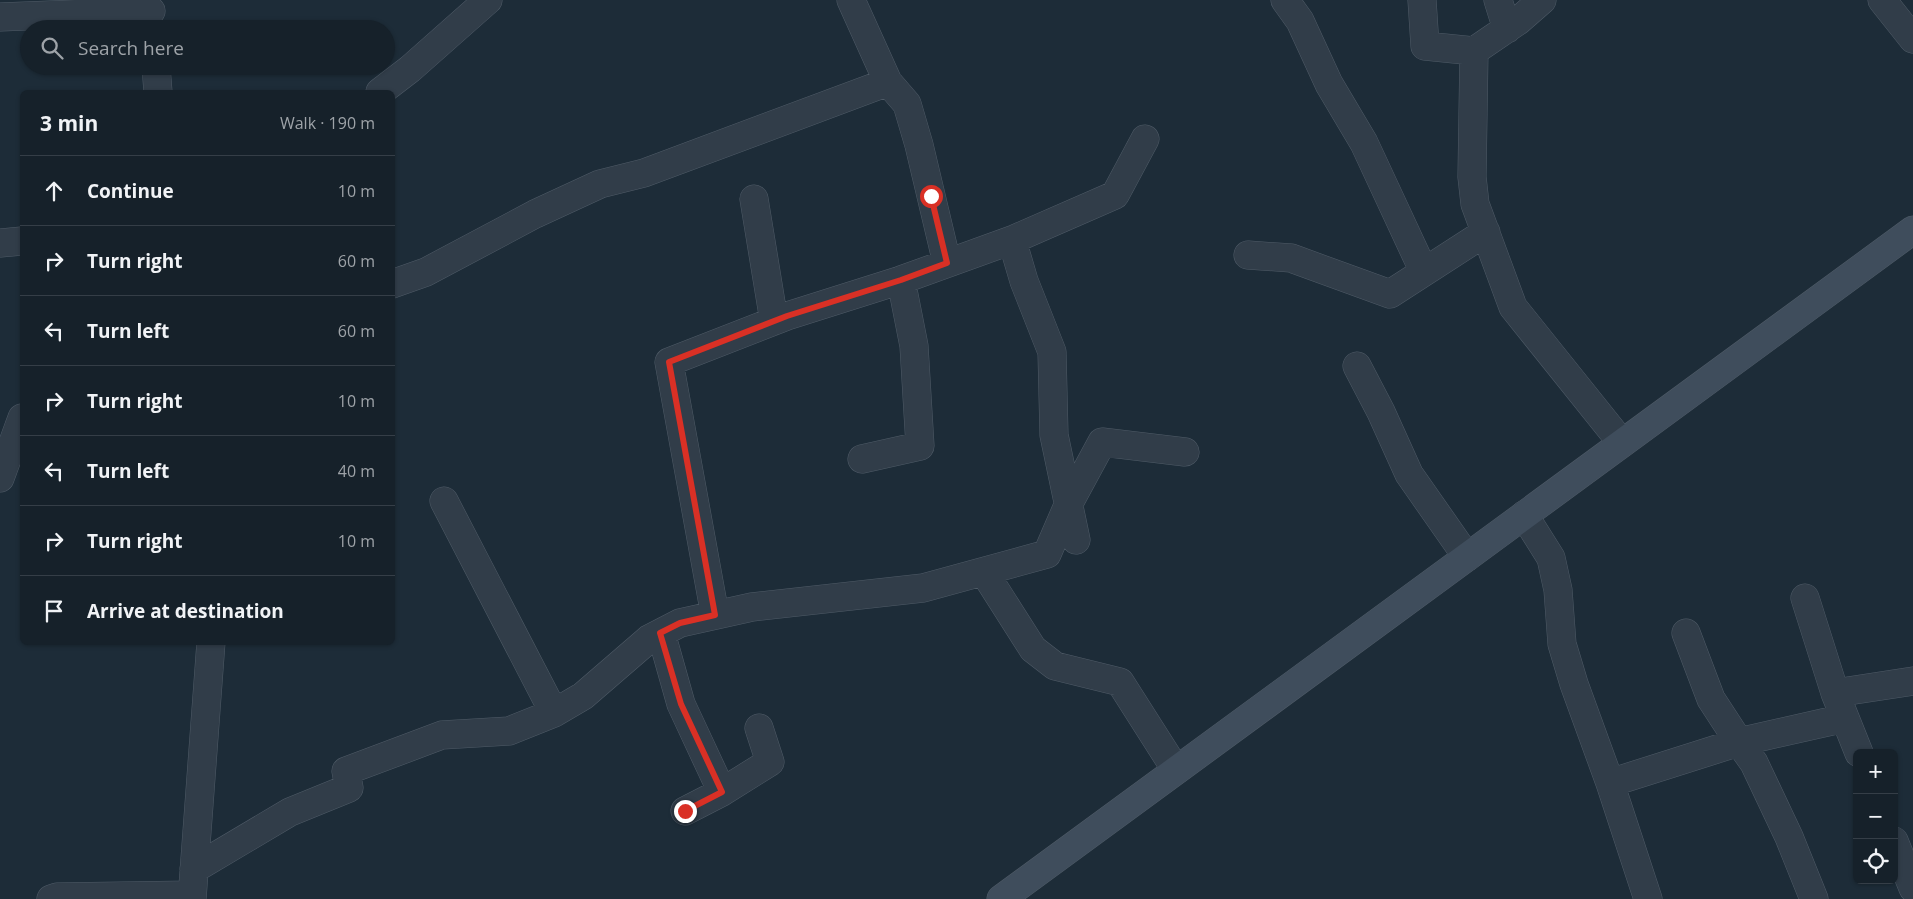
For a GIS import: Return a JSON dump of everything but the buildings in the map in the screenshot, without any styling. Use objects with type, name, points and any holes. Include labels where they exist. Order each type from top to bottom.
[{"type":"street","points":[[383,90],[410,69],[488,0]]},
{"type":"street","points":[[851,0],[888,82],[907,104],[919,145],[947,263]]},
{"type":"street","points":[[1285,0],[1300,21],[1329,84],[1364,143],[1424,272]]},
{"type":"street","points":[[1422,0],[1424,46],[1474,51],[1507,29],[1542,0]]},
{"type":"street","points":[[1498,0],[1507,29]]},
{"type":"street","points":[[1882,0],[1913,38]]},
{"type":"street","points":[[0,17],[152,13]]},
{"type":"street","points":[[1474,51],[1472,177],[1476,204],[1513,307],[1622,443]]},
{"type":"street","points":[[157,75],[158,90]]},
{"type":"street","points":[[395,283],[426,272],[535,214],[600,184],[644,173],[888,82]]},
{"type":"street","points":[[715,615],[669,362],[774,321],[901,280],[1012,240],[1114,195],[1145,138]]},
{"type":"street","points":[[754,199],[774,321]]},
{"type":"street","points":[[1001,899],[1913,230]]},
{"type":"street","points":[[1248,255],[1291,258],[1390,294],[1486,232]]},
{"type":"street","points":[[1012,240],[1024,281],[1052,352],[1054,435],[1076,540]]},
{"type":"street","points":[[0,243],[20,241]]},
{"type":"street","points":[[862,459],[920,446],[914,346],[901,280]]},
{"type":"street","points":[[1357,366],[1382,412],[1409,474],[1467,557]]},
{"type":"street","points":[[0,478],[20,423]]},
{"type":"street","points":[[51,899],[56,897],[193,888],[290,812],[349,788],[346,771],[442,735],[509,731],[554,713],[583,696],[649,639],[680,623],[752,608],[923,588],[1047,554],[1069,503],[1102,442],[1185,452]]},
{"type":"street","points":[[444,501],[554,713]]},
{"type":"street","points":[[1524,515],[1551,558],[1558,590],[1562,644],[1648,899]]},
{"type":"street","points":[[984,572],[1033,649],[1055,666],[1120,682],[1176,770]]},
{"type":"street","points":[[1805,598],[1840,706],[1857,749]]},
{"type":"street","points":[[660,633],[681,704],[722,792]]},
{"type":"street","points":[[1686,633],[1711,699],[1754,763],[1789,837],[1814,899]]},
{"type":"street","points":[[193,888],[211,645]]},
{"type":"street","points":[[1610,783],[1739,742],[1913,682]]},
{"type":"street","points":[[685,811],[722,792],[770,762],[759,728]]},
{"type":"street","points":[[1898,851],[1913,888]]},
{"type":"route","points":[[685,811],[722,792],[681,704],[660,633],[680,623],[715,615],[669,362],[787,316],[901,280],[947,263],[931,196]]}]
